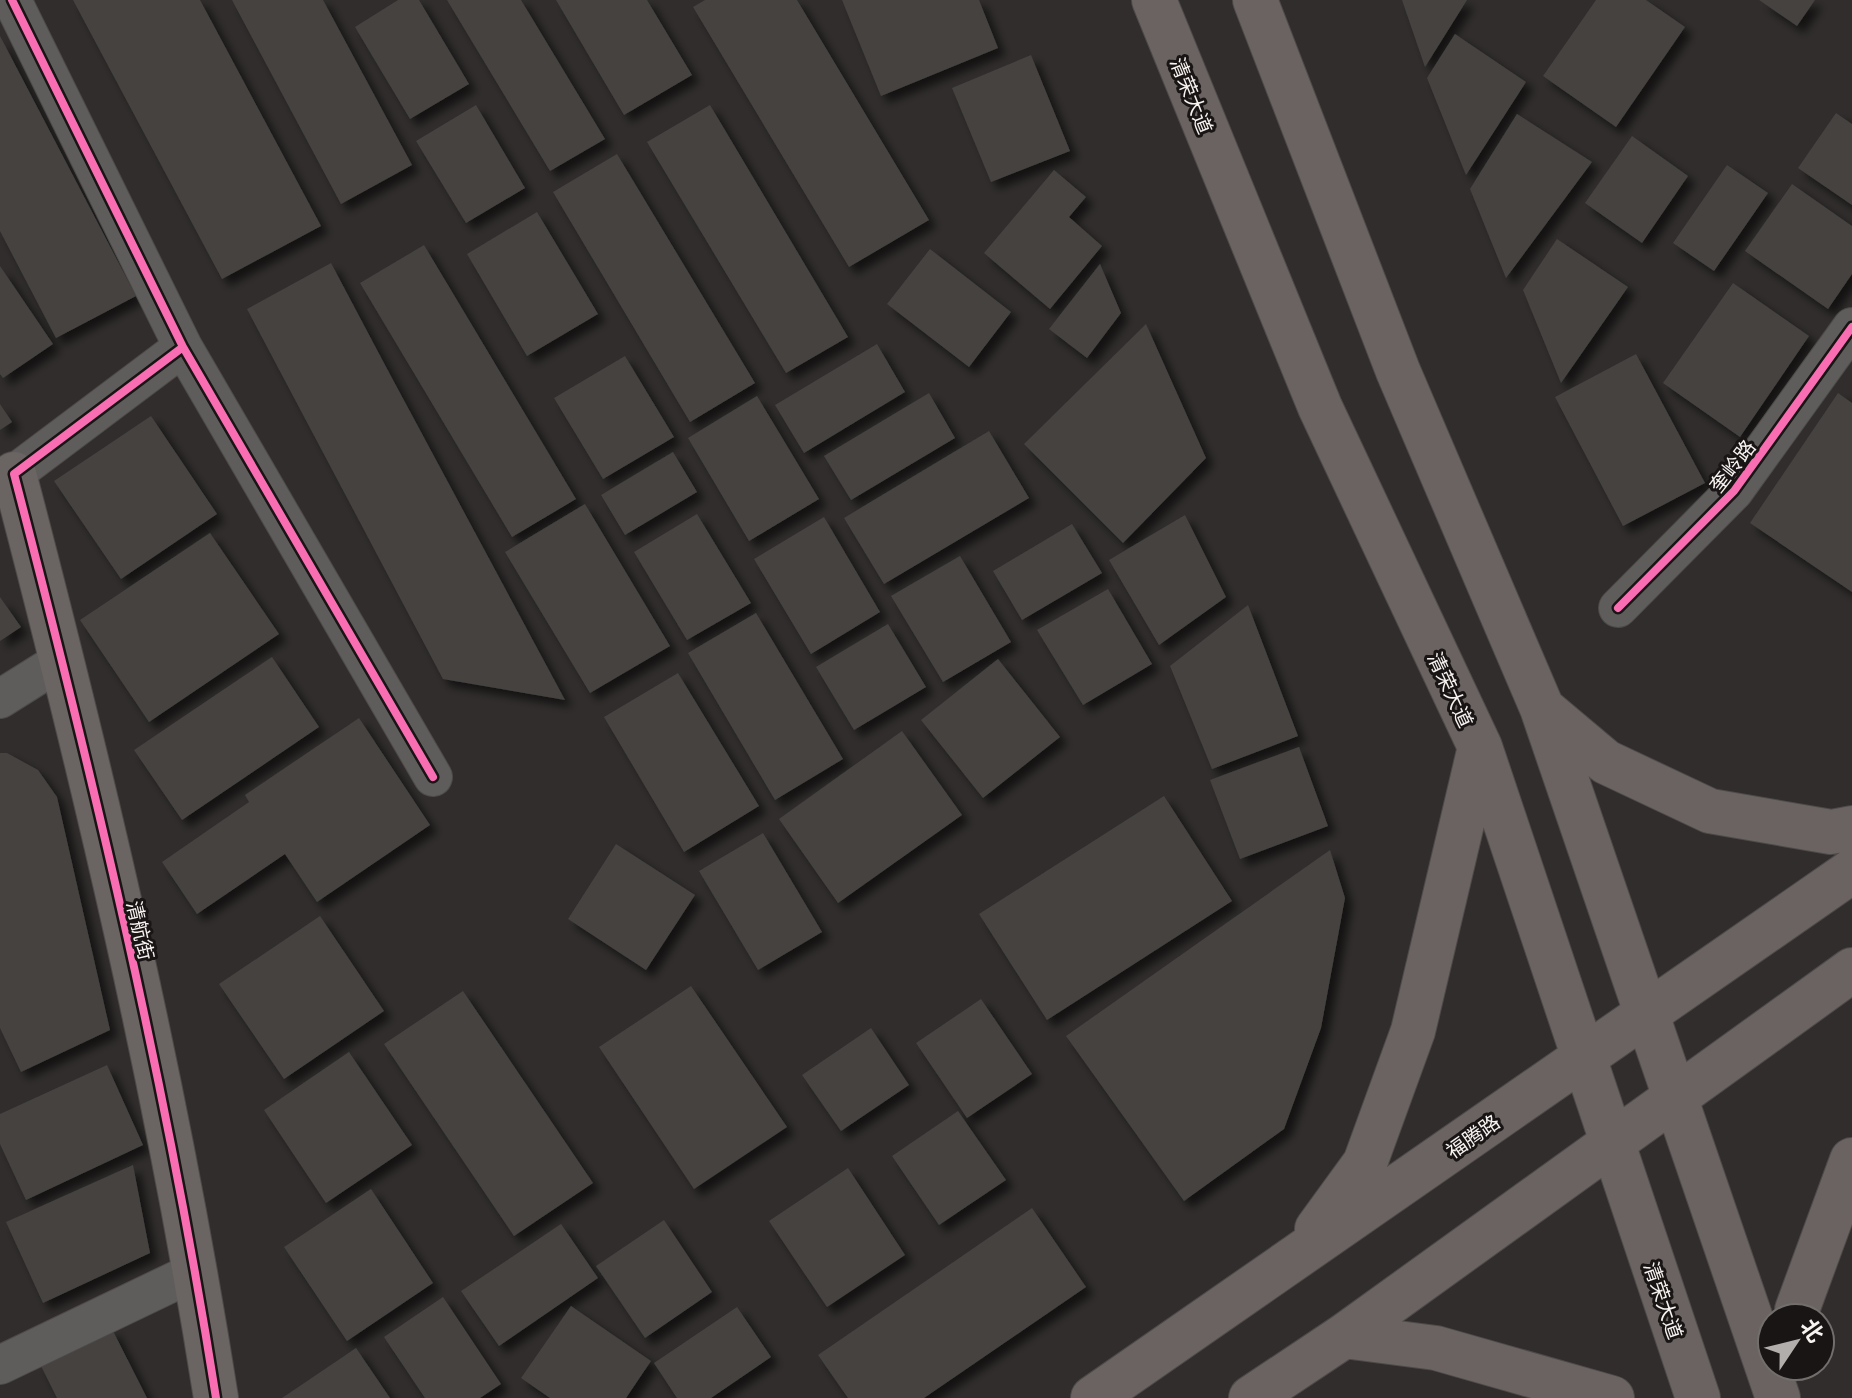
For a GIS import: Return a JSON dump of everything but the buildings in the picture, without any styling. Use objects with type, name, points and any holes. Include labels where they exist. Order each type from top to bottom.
[{"type":"main road","name":"清荣大道","points":[[1154,0],[1320,407],[1480,747],[1698,1398]]},
{"type":"main road","points":[[1255,0],[1398,371],[1542,708],[1778,1398]]},
{"type":"main road","points":[[1542,708],[1606,762],[1710,811],[1831,832],[1852,828]]},
{"type":"main road","points":[[1297,1257],[1365,1163],[1413,1031],[1480,747]]},
{"type":"main road","name":"福腾路","points":[[1093,1398],[1852,871]]},
{"type":"main road","points":[[1251,1398],[1344,1336],[1852,970]]},
{"type":"main road","points":[[1800,1302],[1852,1160]]},
{"type":"main road","points":[[1344,1336],[1436,1348],[1612,1398]]},
{"type":"street","points":[[12,0],[183,347],[433,777]]},
{"type":"street","name":"奎岭路","points":[[1618,608],[1734,491],[1852,327]]},
{"type":"street","points":[[14,474],[183,347]]},
{"type":"street","name":"清航街","points":[[14,474],[62,660],[146,1015],[196,1271],[216,1398]]},
{"type":"street","points":[[0,699],[62,660]]},
{"type":"street","points":[[0,1365],[196,1271]]},
{"type":"cycle path","points":[[12,0],[183,347],[14,474],[127,934],[175,1165],[216,1398]]},
{"type":"cycle path","points":[[1618,608],[1734,491],[1852,327]]},
{"type":"cycle path","points":[[183,347],[433,777]]}]
